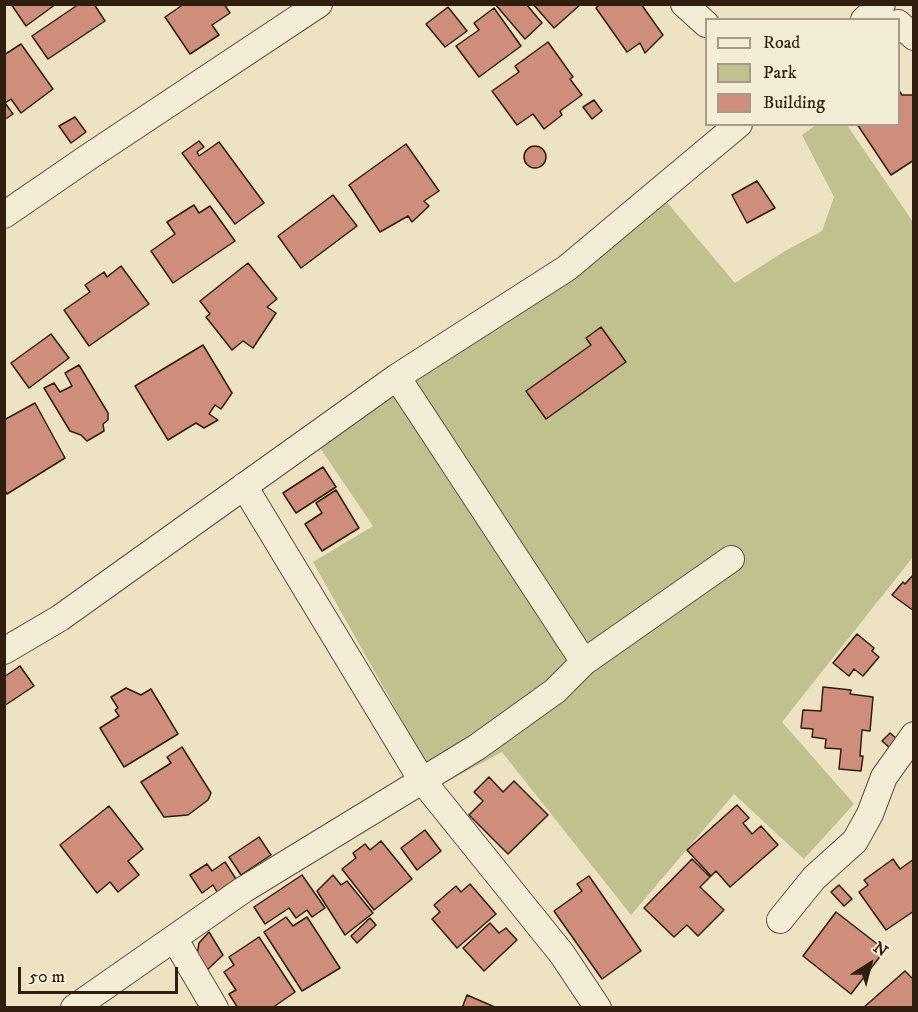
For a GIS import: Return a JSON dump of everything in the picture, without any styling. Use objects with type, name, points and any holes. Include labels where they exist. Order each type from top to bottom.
[{"type":"street","points":[[684,4],[705,23]]},
{"type":"street","points":[[4,215],[318,5]]},
{"type":"street","points":[[900,26],[914,37]]},
{"type":"street","points":[[4,651],[60,618],[397,377],[567,268],[737,126]]},
{"type":"street","points":[[397,377],[584,662]]},
{"type":"street","points":[[244,486],[421,779],[441,807],[562,954],[598,1008]]},
{"type":"street","points":[[74,1008],[243,890],[421,779],[477,747],[555,691],[584,662],[731,559]]},
{"type":"street","points":[[780,920],[814,878],[855,841],[870,814],[884,777],[914,735]]},
{"type":"street","points":[[174,938],[215,1008]]},
{"type":"green space","points":[[815,126],[848,126],[913,222],[913,557],[782,722],[854,804],[804,859],[734,794],[631,915],[502,752],[439,786],[313,562],[373,526],[314,439],[665,200],[735,283],[785,251],[822,231],[834,197],[802,135]]},
{"type":"building","points":[[11,4],[56,4],[26,26]]},
{"type":"building","points":[[79,4],[94,4],[105,21],[48,59],[32,36]]},
{"type":"building","points":[[184,4],[224,4],[230,13],[212,25],[219,35],[190,54],[165,17]]},
{"type":"building","points":[[495,4],[526,4],[542,23],[525,39]]},
{"type":"building","points":[[533,4],[581,4],[554,28]]},
{"type":"building","points":[[600,4],[641,4],[663,35],[645,53],[640,43],[627,52],[596,8]]},
{"type":"building","points":[[448,7],[467,31],[445,47],[426,24]]},
{"type":"building","points":[[494,8],[521,46],[479,77],[456,46],[479,30],[474,23]]},
{"type":"building","points":[[548,42],[573,77],[570,79],[582,95],[560,111],[562,115],[544,129],[533,114],[517,125],[492,91],[519,72],[515,66]]},
{"type":"building","points":[[21,44],[53,89],[21,113],[11,99],[5,103],[13,114],[4,120],[4,55]]},
{"type":"building","points":[[900,92],[902,95],[914,95],[914,160],[891,175],[858,126],[900,126]]},
{"type":"building","points":[[594,100],[602,111],[592,119],[583,107]]},
{"type":"building","points":[[75,117],[86,132],[71,143],[59,126]]},
{"type":"building","points":[[199,141],[204,147],[197,152],[199,156],[219,142],[264,203],[235,224],[182,153]]},
{"type":"building","points":[[406,144],[439,191],[424,201],[429,206],[412,222],[408,216],[380,232],[349,185]]},
{"type":"building","points":[[535,146],[543,149],[546,157],[543,165],[535,168],[527,165],[524,157],[527,149]]},
{"type":"building","points":[[757,181],[775,208],[747,223],[732,195]]},
{"type":"building","points":[[333,195],[357,226],[301,268],[278,236]]},
{"type":"building","points":[[194,205],[199,213],[210,206],[235,241],[173,283],[151,251],[175,234],[167,222]]},
{"type":"building","points":[[248,263],[277,299],[267,307],[276,313],[253,348],[243,341],[232,350],[206,317],[210,314],[200,301]]},
{"type":"building","points":[[121,266],[149,304],[89,346],[64,310],[90,292],[85,285],[104,272],[107,277]]},
{"type":"building","points":[[601,327],[626,362],[546,419],[526,391],[591,345],[586,338]]},
{"type":"building","points":[[51,334],[69,358],[29,388],[11,363]]},
{"type":"building","points":[[203,345],[232,393],[221,409],[215,405],[209,414],[218,420],[204,428],[196,423],[168,440],[135,386]]},
{"type":"building","points":[[79,365],[108,413],[108,420],[103,424],[104,431],[87,441],[81,435],[70,431],[44,388],[54,383],[60,392],[72,386],[65,373]]},
{"type":"building","points":[[35,403],[65,458],[7,494],[4,489],[4,420]]},
{"type":"building","points":[[323,467],[336,487],[296,513],[283,493]]},
{"type":"building","points":[[336,490],[359,528],[322,551],[305,524],[322,513],[316,503]]},
{"type":"building","points":[[914,574],[914,611],[892,595],[903,582],[905,584]]},
{"type":"building","points":[[857,634],[874,648],[872,651],[879,657],[863,676],[854,669],[849,676],[833,663]]},
{"type":"building","points":[[20,666],[34,686],[4,706],[4,677]]},
{"type":"building","points":[[823,687],[851,690],[850,694],[873,697],[870,731],[862,730],[861,771],[839,769],[841,749],[825,748],[826,739],[812,737],[813,729],[801,728],[803,710],[821,711]]},
{"type":"building","points":[[126,688],[141,695],[151,689],[178,734],[124,767],[100,728],[119,716],[115,710],[118,708],[111,697]]},
{"type":"building","points":[[890,733],[897,739],[890,748],[882,741]]},
{"type":"building","points":[[182,747],[211,793],[208,800],[188,815],[164,817],[141,782],[171,763],[167,757]]},
{"type":"building","points":[[489,777],[503,792],[514,781],[548,815],[508,854],[469,815],[483,801],[474,792]]},
{"type":"building","points":[[737,805],[749,818],[743,823],[752,834],[761,826],[778,845],[730,887],[716,871],[711,876],[687,850]]},
{"type":"building","points":[[109,806],[143,849],[128,861],[139,875],[118,892],[110,882],[97,893],[60,845]]},
{"type":"building","points":[[425,830],[441,851],[417,870],[401,848]]},
{"type":"building","points":[[259,837],[271,855],[241,875],[229,857]]},
{"type":"building","points":[[381,841],[412,879],[374,910],[342,869],[356,858],[353,853],[365,844],[370,850]]},
{"type":"building","points":[[692,859],[710,877],[700,887],[724,910],[698,936],[687,925],[674,937],[644,908]]},
{"type":"building","points":[[893,859],[900,869],[914,859],[914,911],[886,930],[859,892],[868,885],[864,880]]},
{"type":"building","points":[[225,862],[236,879],[217,892],[213,885],[202,893],[190,875],[207,864],[212,871]]},
{"type":"building","points":[[302,875],[325,908],[312,917],[307,910],[296,918],[289,908],[265,924],[254,907]]},
{"type":"building","points":[[333,875],[341,885],[347,881],[373,913],[345,935],[317,891]]},
{"type":"building","points":[[589,876],[641,951],[602,979],[554,911],[582,891],[577,884]]},
{"type":"building","points":[[470,884],[496,914],[457,948],[432,919],[440,912],[434,905],[456,886],[461,892]]},
{"type":"building","points":[[839,885],[852,899],[844,906],[831,892]]},
{"type":"building","points":[[836,912],[885,950],[851,994],[803,956]]},
{"type":"building","points":[[286,917],[293,926],[307,917],[340,968],[302,991],[264,932]]},
{"type":"building","points":[[370,918],[376,925],[357,943],[351,936]]},
{"type":"building","points":[[490,923],[499,933],[506,928],[517,940],[484,971],[463,948]]},
{"type":"building","points":[[209,932],[223,955],[206,971],[197,955],[199,943]]},
{"type":"building","points":[[259,937],[295,992],[272,1008],[238,1008],[229,994],[236,990],[224,972],[234,965],[229,957]]},
{"type":"building","points":[[905,971],[914,980],[914,1008],[863,1008]]},
{"type":"building","points":[[467,995],[497,1008],[462,1008]]}]
